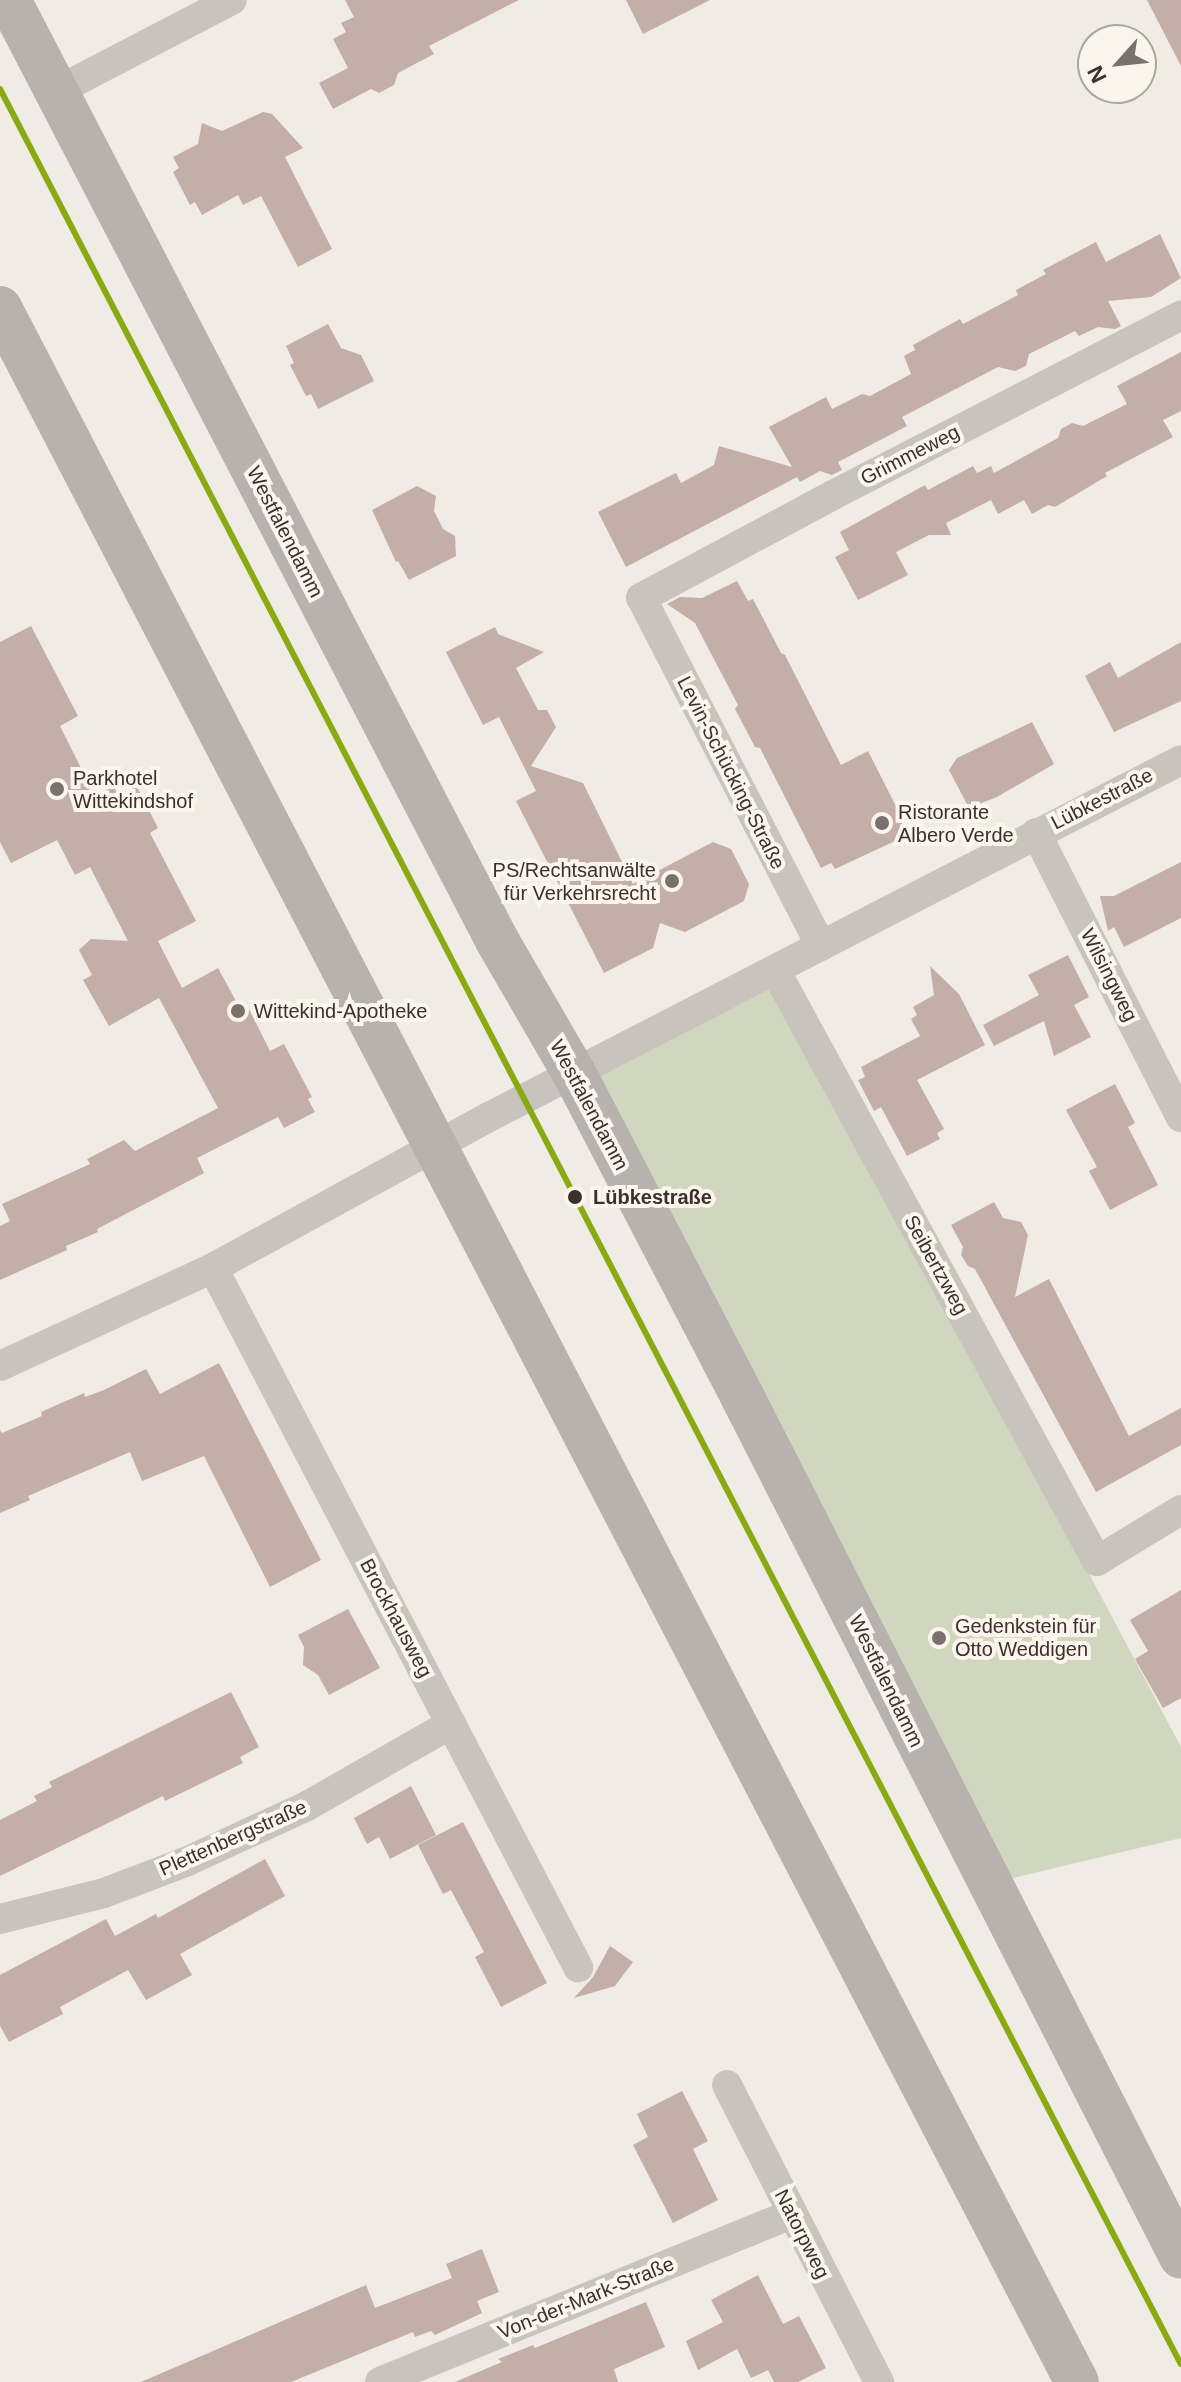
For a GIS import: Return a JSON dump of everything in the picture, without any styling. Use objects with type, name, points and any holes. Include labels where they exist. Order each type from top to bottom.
[{"type":"main road","name":"Westfalendamm","points":[[9,0],[498,942],[574,1073],[1181,2257]]},
{"type":"main road","points":[[0,308],[1077,2382]]},
{"type":"street","points":[[57,91],[232,0]]},
{"type":"street","name":"Grimmeweg","points":[[641,598],[1181,315]]},
{"type":"street","name":"Levin-Schücking-Straße","points":[[641,598],[821,946]]},
{"type":"street","name":"Lübkestraße","points":[[0,1366],[213,1268],[436,1145],[1181,760]]},
{"type":"street","name":"Wilsingweg","points":[[1036,833],[1181,1117]]},
{"type":"street","name":"Seibertzweg","points":[[775,970],[1097,1561],[1181,1510]]},
{"type":"street","name":"Brockhausweg","points":[[213,1268],[578,1967]]},
{"type":"street","name":"Plettenbergstraße","points":[[0,1919],[104,1893],[188,1861],[307,1806],[451,1724]]},
{"type":"street","name":"Natorpweg","points":[[727,2085],[879,2382]]},
{"type":"street","name":"Von-der-Mark-Straße","points":[[380,2382],[792,2214]]},
{"type":"green space","points":[[774,980],[1181,1747],[1181,1838],[1000,1881],[585,1077]]},
{"type":"building","points":[[345,0],[519,0],[429,46],[434,54],[398,73],[394,85],[379,93],[371,89],[333,109],[319,83],[348,68],[333,39],[346,32],[341,23],[354,17]]},
{"type":"building","points":[[626,0],[710,0],[643,34]]},
{"type":"building","points":[[1147,0],[1181,0],[1181,66]]},
{"type":"building","points":[[263,112],[272,114],[303,148],[285,157],[332,249],[298,267],[261,196],[243,205],[238,195],[202,215],[195,202],[190,205],[173,172],[179,168],[173,157],[198,144],[202,123],[222,131]]},
{"type":"building","points":[[1160,234],[1181,278],[1151,297],[1108,301],[1121,326],[1115,329],[1098,327],[1079,336],[1075,331],[1029,354],[1026,366],[1015,371],[998,367],[902,417],[907,426],[838,462],[842,470],[832,475],[820,471],[800,482],[797,477],[626,567],[598,512],[676,473],[681,483],[714,465],[719,446],[792,467],[769,427],[826,397],[832,409],[862,394],[870,396],[911,374],[904,356],[915,350],[913,345],[960,319],[963,324],[1018,295],[1016,290],[1046,274],[1043,270],[1096,242],[1106,262]]},
{"type":"building","points":[[328,324],[341,348],[361,355],[374,381],[318,409],[311,394],[306,396],[290,365],[294,363],[286,346]]},
{"type":"building","points":[[1181,352],[1181,411],[1163,420],[1173,437],[1105,473],[1107,476],[1055,507],[1048,505],[1032,514],[1024,500],[998,514],[991,500],[946,523],[951,535],[929,535],[896,552],[908,575],[858,600],[835,557],[849,550],[840,532],[925,485],[928,490],[973,466],[977,473],[991,466],[994,473],[1058,438],[1061,429],[1072,423],[1083,426],[1127,404],[1117,386]]},
{"type":"building","points":[[417,486],[436,496],[434,511],[443,529],[455,536],[456,556],[409,580],[396,562],[372,510]]},
{"type":"building","points":[[737,581],[748,601],[753,599],[781,653],[785,655],[841,765],[868,751],[910,834],[835,869],[831,863],[821,868],[760,748],[755,747],[735,709],[738,705],[695,623],[667,604],[680,597],[702,598]]},
{"type":"building","points":[[31,626],[78,716],[60,726],[95,796],[132,777],[158,828],[150,833],[196,921],[158,941],[182,988],[218,968],[242,1012],[249,1009],[270,1051],[284,1044],[312,1097],[308,1099],[315,1112],[284,1128],[278,1117],[197,1158],[204,1173],[97,1229],[98,1232],[66,1246],[67,1250],[0,1280],[0,1226],[10,1221],[2,1204],[90,1164],[87,1159],[124,1140],[135,1151],[218,1108],[159,998],[109,1026],[83,980],[92,975],[79,950],[91,939],[128,941],[90,867],[75,875],[57,840],[11,863],[0,842],[0,642]]},
{"type":"building","points":[[495,627],[498,634],[544,652],[516,668],[538,710],[547,710],[556,727],[531,766],[583,783],[633,884],[713,842],[731,849],[749,884],[744,901],[685,932],[660,923],[653,948],[604,973],[516,801],[536,791],[499,717],[483,725],[446,652]]},
{"type":"building","points":[[1181,642],[1181,701],[1114,732],[1085,676],[1110,662],[1118,678]]},
{"type":"building","points":[[1032,722],[1054,764],[997,797],[969,808],[949,770],[957,758]]},
{"type":"building","points":[[1181,862],[1181,918],[1124,947],[1114,927],[1108,931],[1100,896],[1114,896]]},
{"type":"building","points":[[1068,955],[1089,997],[1074,1005],[1091,1037],[1054,1056],[1044,1021],[994,1046],[983,1025],[1039,995],[1028,975]]},
{"type":"building","points":[[930,966],[959,994],[985,1045],[917,1080],[944,1129],[937,1133],[940,1139],[907,1156],[881,1107],[874,1111],[858,1080],[865,1077],[861,1067],[920,1036],[911,1019],[917,1015],[913,1007],[934,995]]},
{"type":"building","points":[[1115,1084],[1135,1123],[1128,1127],[1158,1185],[1110,1210],[1089,1171],[1097,1167],[1066,1110]]},
{"type":"building","points":[[994,1202],[1003,1218],[1021,1222],[1028,1235],[1015,1297],[1049,1279],[1129,1436],[1181,1408],[1181,1445],[1096,1492],[975,1269],[968,1266],[961,1255],[963,1247],[951,1225]]},
{"type":"building","points":[[219,1363],[321,1560],[270,1587],[204,1456],[142,1481],[130,1452],[28,1496],[30,1500],[0,1513],[0,1430],[2,1433],[42,1416],[41,1412],[84,1393],[85,1397],[104,1390],[146,1369],[160,1394]]},
{"type":"building","points":[[1181,1590],[1181,1698],[1163,1708],[1135,1659],[1148,1651],[1130,1620]]},
{"type":"building","points":[[348,1609],[380,1668],[329,1695],[318,1675],[303,1665],[304,1647],[298,1635]]},
{"type":"building","points":[[231,1692],[259,1747],[240,1757],[243,1763],[165,1801],[163,1796],[0,1876],[0,1820],[37,1801],[34,1796],[52,1787],[49,1782]]},
{"type":"building","points":[[411,1786],[436,1835],[390,1859],[379,1837],[367,1844],[354,1818]]},
{"type":"building","points":[[463,1822],[547,1983],[501,2007],[475,1957],[484,1952],[451,1890],[443,1894],[418,1845]]},
{"type":"building","points":[[265,1859],[285,1896],[180,1954],[192,1975],[146,2000],[128,1970],[60,2007],[63,2014],[9,2042],[0,2026],[0,1975],[106,1919],[115,1936],[156,1914],[158,1918]]},
{"type":"building","points":[[610,1946],[633,1962],[615,1986],[574,1998],[593,1977]]},
{"type":"building","points":[[682,2091],[708,2141],[693,2149],[718,2200],[673,2223],[633,2145],[648,2137],[637,2114]]},
{"type":"building","points":[[482,2249],[499,2292],[477,2301],[482,2313],[435,2335],[431,2331],[415,2337],[413,2332],[291,2382],[141,2382],[366,2285],[375,2308],[452,2278],[446,2264]]},
{"type":"building","points":[[758,2275],[783,2324],[799,2316],[826,2368],[798,2382],[774,2382],[768,2370],[751,2378],[737,2349],[698,2370],[686,2341],[723,2322],[711,2300]]},
{"type":"building","points":[[646,2302],[665,2347],[614,2369],[618,2382],[455,2382],[502,2362],[498,2359],[533,2345],[535,2348]]},
{"type":"transit line","points":[[0,89],[1181,2364]]},
{"type":"place","name":"Parkhotel Wittekindshof","points":[[57,789]]},
{"type":"place","name":"Ristorante Albero Verde","points":[[882,823]]},
{"type":"place","name":"PS/Rechtsanwälte für Verkehrsrecht","points":[[672,881]]},
{"type":"place","name":"Wittekind-Apotheke","points":[[238,1011]]},
{"type":"place","name":"Lübkestraße","points":[[575,1197]]},
{"type":"place","name":"Gedenkstein für Otto Weddigen","points":[[939,1638]]}]
